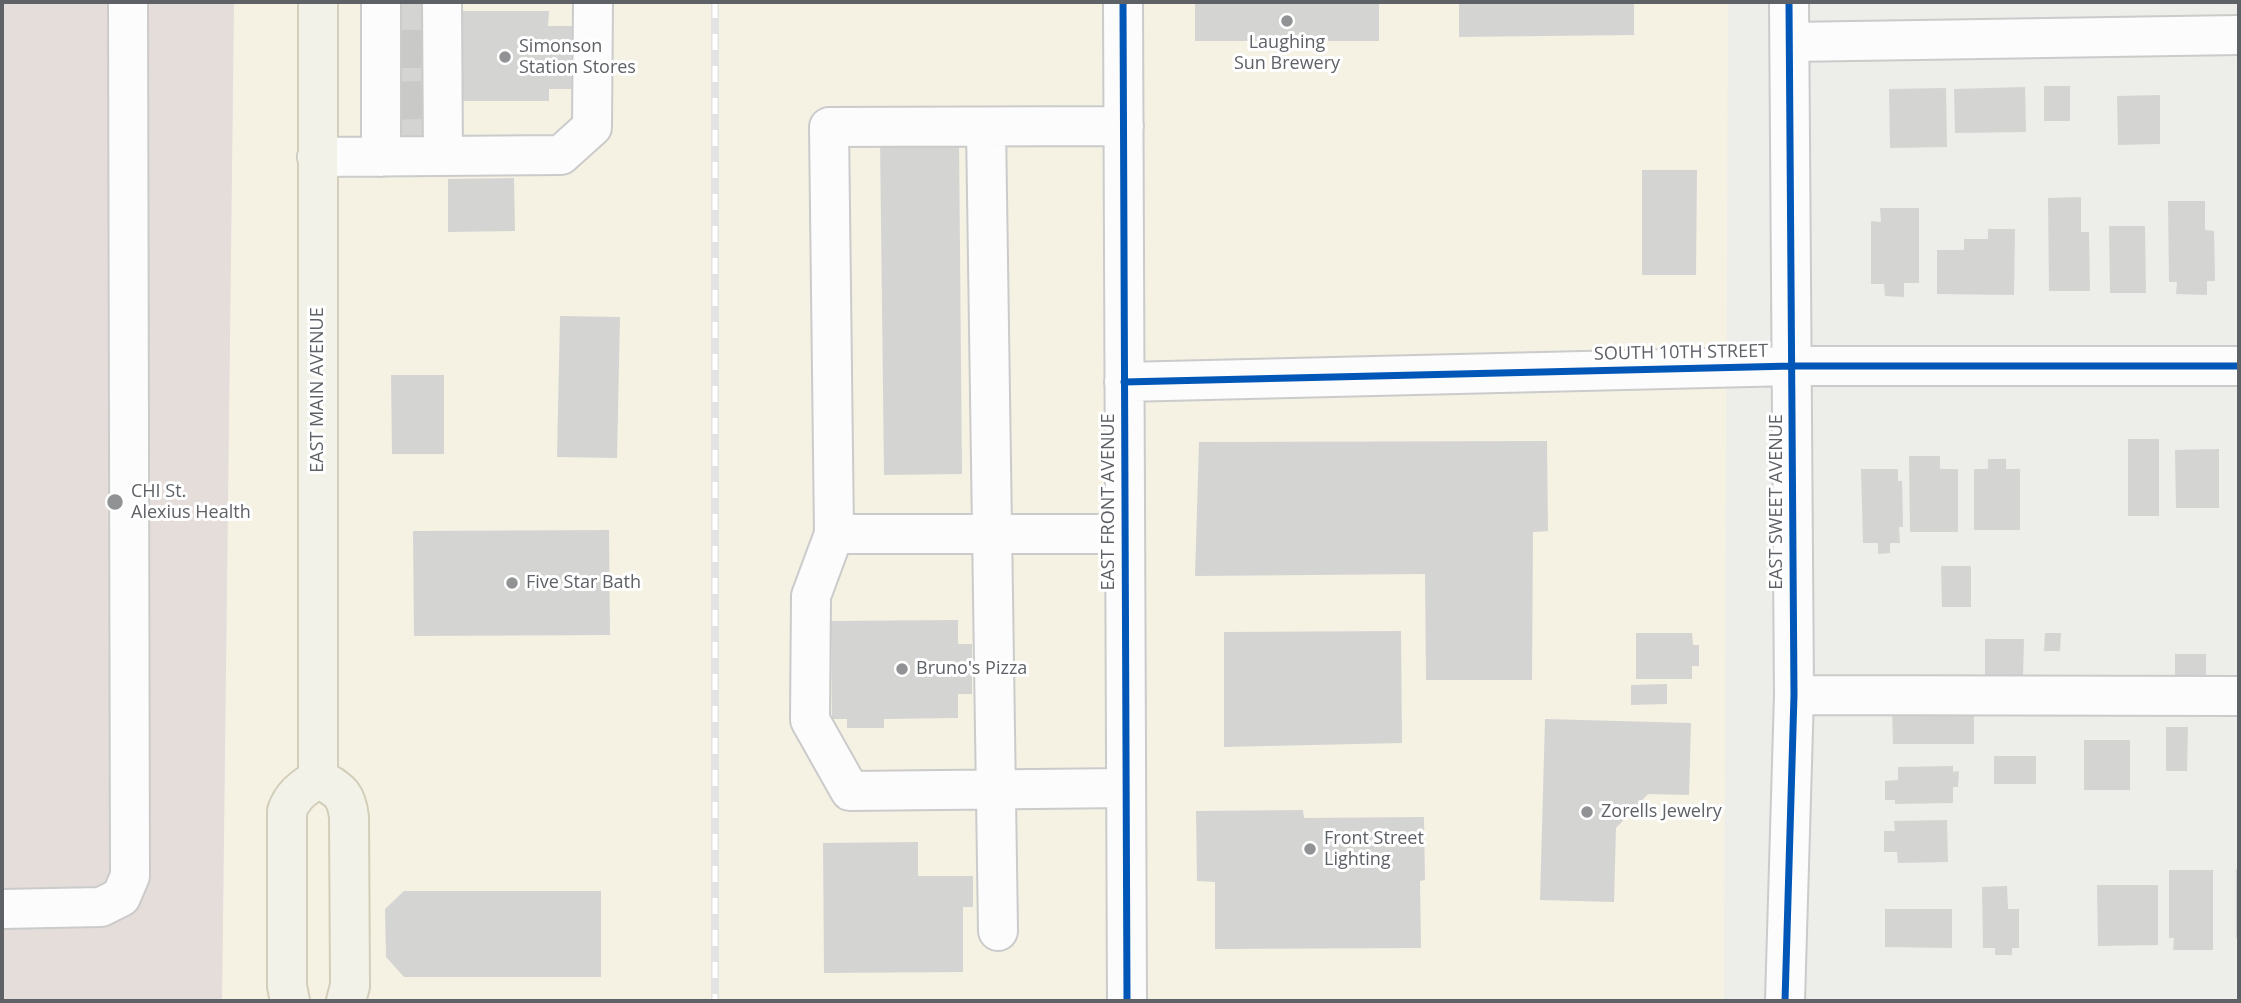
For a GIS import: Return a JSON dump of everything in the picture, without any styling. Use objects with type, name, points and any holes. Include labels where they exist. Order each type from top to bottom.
[{"type":"main road","name":"EAST MAIN AVENUE","points":[[318,2],[318,778]]},
{"type":"main road","points":[[290,1001],[287,986],[287,811],[297,793],[318,778],[339,790],[345,797],[349,817],[350,986],[346,1001]]},
{"type":"street","points":[[2,909],[101,907],[121,897],[130,876],[128,2]]},
{"type":"street","points":[[381,2],[381,156]]},
{"type":"street","points":[[442,2],[433,49],[434,101],[443,156]]},
{"type":"street","points":[[317,157],[561,155],[592,127],[593,2]]},
{"type":"street","name":"EAST FRONT AVENUE","points":[[1123,2],[1127,1001]]},
{"type":"street","name":"EAST SWEET AVENUE","points":[[1785,1001],[1794,695],[1790,2]]},
{"type":"street","points":[[1790,42],[2239,35]]},
{"type":"street","points":[[1124,127],[829,127],[834,534],[811,596],[810,720],[850,791],[1125,788]]},
{"type":"street","points":[[986,127],[998,931]]},
{"type":"street","name":"SOUTH 10TH STREET","points":[[1124,382],[1792,366],[2239,366]]},
{"type":"street","points":[[834,534],[1125,534]]},
{"type":"street","points":[[1794,695],[2239,696]]},
{"type":"shaded area","name":"CHI St. Alexius Health","points":[[2,2],[234,2],[222,1001],[2,1001]]},
{"type":"shaded area","points":[[234,2],[1728,2],[1724,1001],[222,1001]]},
{"type":"building","points":[[384,2],[425,2],[426,143],[384,142]]},
{"type":"building","name":"Laughing Sun Brewery","points":[[1195,2],[1379,2],[1379,41],[1195,41]]},
{"type":"building","points":[[1459,2],[1634,2],[1634,35],[1459,37]]},
{"type":"building","points":[[463,11],[549,11],[548,26],[574,26],[574,89],[549,89],[549,101],[463,101]]},
{"type":"building","points":[[2044,86],[2070,86],[2070,121],[2044,121]]},
{"type":"building","points":[[2025,87],[2026,132],[1955,133],[1954,89]]},
{"type":"building","points":[[1946,88],[1947,147],[1890,148],[1889,89]]},
{"type":"building","points":[[2160,95],[2160,144],[2118,145],[2117,96]]},
{"type":"building","points":[[880,139],[959,139],[962,474],[884,475]]},
{"type":"building","points":[[1642,170],[1697,170],[1696,275],[1642,275]]},
{"type":"building","points":[[514,178],[515,231],[448,232],[448,179]]},
{"type":"building","points":[[2081,197],[2081,232],[2089,232],[2090,291],[2049,291],[2048,198]]},
{"type":"building","points":[[2168,201],[2205,201],[2205,230],[2214,231],[2215,281],[2207,281],[2207,295],[2176,294],[2177,282],[2169,282]]},
{"type":"building","points":[[1880,208],[1919,208],[1919,283],[1904,283],[1904,297],[1885,296],[1884,284],[1871,284],[1871,221],[1881,222]]},
{"type":"building","points":[[2109,226],[2145,226],[2146,293],[2110,293]]},
{"type":"building","points":[[1988,229],[2015,229],[2014,295],[1937,294],[1937,250],[1964,250],[1964,239],[1988,239]]},
{"type":"building","points":[[560,316],[620,317],[617,458],[557,457]]},
{"type":"building","points":[[391,375],[444,375],[444,454],[392,454]]},
{"type":"building","points":[[2128,439],[2159,439],[2159,516],[2128,516]]},
{"type":"building","points":[[1547,441],[1548,531],[1533,532],[1532,680],[1426,680],[1425,574],[1195,576],[1199,442]]},
{"type":"building","points":[[2219,449],[2219,508],[2176,508],[2175,450]]},
{"type":"building","points":[[1909,456],[1940,456],[1940,469],[1958,469],[1958,532],[1910,532]]},
{"type":"building","points":[[1988,459],[2006,459],[2006,469],[2020,469],[2020,530],[1974,530],[1974,469],[1988,469]]},
{"type":"building","points":[[1861,469],[1898,469],[1898,481],[1902,481],[1903,527],[1899,527],[1900,543],[1890,543],[1890,553],[1878,554],[1878,543],[1863,543]]},
{"type":"building","name":"Five Star Bath","points":[[609,530],[610,635],[414,636],[413,531]]},
{"type":"building","points":[[1941,566],[1971,566],[1971,607],[1942,607]]},
{"type":"building","name":"Bruno's Pizza","points":[[958,620],[958,644],[972,644],[972,694],[958,694],[958,718],[884,719],[884,728],[847,728],[847,719],[832,719],[831,621]]},
{"type":"building","points":[[1401,631],[1402,743],[1224,747],[1224,632]]},
{"type":"building","points":[[1636,633],[1692,633],[1693,645],[1699,645],[1699,666],[1692,666],[1692,679],[1636,679]]},
{"type":"building","points":[[2045,633],[2061,633],[2060,651],[2044,651]]},
{"type":"building","points":[[1985,639],[2024,639],[2023,679],[1985,678]]},
{"type":"building","points":[[2175,654],[2206,654],[2206,676],[2175,676]]},
{"type":"building","points":[[1667,684],[1667,704],[1631,705],[1631,685]]},
{"type":"building","points":[[1974,709],[1974,744],[1893,744],[1892,710]]},
{"type":"building","name":"Zorells Jewelry","points":[[1545,719],[1691,723],[1689,795],[1648,794],[1616,828],[1614,902],[1540,900]]},
{"type":"building","points":[[2166,727],[2188,727],[2187,771],[2166,771]]},
{"type":"building","points":[[2084,740],[2130,740],[2130,790],[2084,790]]},
{"type":"building","points":[[1994,756],[2036,756],[2036,784],[1994,784]]},
{"type":"building","points":[[1953,766],[1953,772],[1959,771],[1958,787],[1953,787],[1953,803],[1895,804],[1895,800],[1885,800],[1885,781],[1898,780],[1898,767]]},
{"type":"building","name":"Front Street Lighting","points":[[1303,810],[1304,818],[1424,817],[1425,880],[1420,881],[1421,948],[1215,949],[1215,882],[1197,881],[1196,811]]},
{"type":"building","points":[[1947,820],[1948,862],[1898,863],[1897,852],[1884,852],[1884,831],[1895,831],[1894,821]]},
{"type":"building","points":[[918,842],[918,876],[973,876],[973,907],[963,907],[963,972],[824,973],[823,843]]},
{"type":"building","points":[[2236,869],[2239,869],[2239,938],[2236,938]]},
{"type":"building","points":[[2169,870],[2213,870],[2213,950],[2173,950],[2174,938],[2169,938]]},
{"type":"building","points":[[2097,885],[2158,885],[2158,945],[2098,946]]},
{"type":"building","points":[[2007,886],[2008,909],[2019,909],[2019,948],[2012,948],[2012,955],[1995,955],[1995,948],[1983,948],[1982,887]]},
{"type":"building","points":[[404,891],[601,891],[601,977],[404,977],[386,957],[385,909]]},
{"type":"building","points":[[1885,909],[1952,909],[1952,948],[1885,947]]},
{"type":"tunnel","points":[[384,49],[425,49]]},
{"type":"tunnel","points":[[384,101],[426,100]]},
{"type":"railway","points":[[715,2],[715,1001]]},
{"type":"cycle path","points":[[1123,2],[1127,1001]]},
{"type":"cycle path","points":[[1785,1001],[1794,695],[1789,2]]},
{"type":"cycle path","points":[[1124,382],[1792,366],[2239,366]]},
{"type":"place","name":"Laughing Sun Brewery","points":[[1287,21]]},
{"type":"place","name":"Simonson Station Stores","points":[[505,57]]},
{"type":"place","name":"CHI St. Alexius Health","points":[[115,502]]},
{"type":"place","name":"Five Star Bath","points":[[512,583]]},
{"type":"place","name":"Bruno's Pizza","points":[[902,669]]},
{"type":"place","name":"Zorells Jewelry","points":[[1587,812]]},
{"type":"place","name":"Front Street Lighting","points":[[1310,849]]}]
